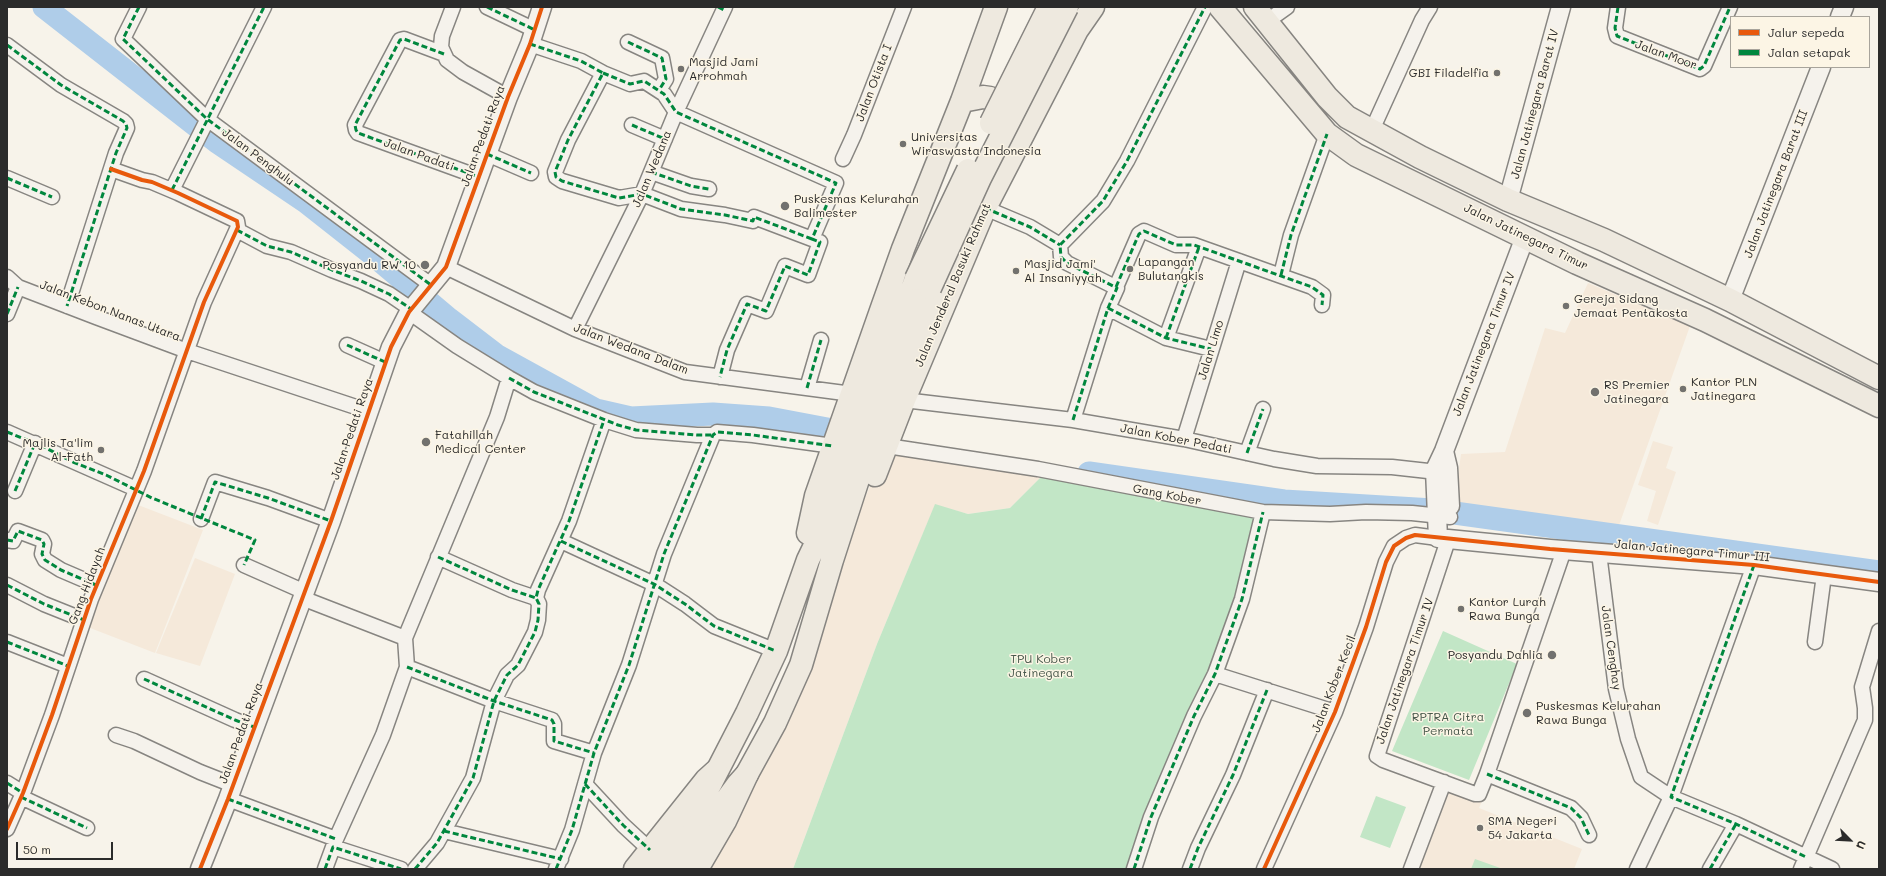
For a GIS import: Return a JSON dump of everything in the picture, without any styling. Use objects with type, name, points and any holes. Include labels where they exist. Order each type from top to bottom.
[{"type":"main road","name":"Jalan Jenderal Basuki Rahmat","points":[[635,869],[652,860],[706,780],[716,771],[748,713],[776,651],[808,560],[810,523],[816,496],[840,444],[856,400],[903,249],[962,102],[996,7]]},
{"type":"main road","name":"Jalan Jenderal Basuki Rahmat","points":[[830,572],[843,548],[887,445],[923,284],[966,174],[1049,7]]},
{"type":"main road","name":"Jalan Jenderal Basuki Rahmat","points":[[856,400],[923,284],[980,178],[1067,7]]},
{"type":"main road","name":"Jalan Jenderal Basuki Rahmat","points":[[676,869],[738,784],[747,774],[775,723],[801,665],[830,572],[832,560],[862,467],[898,401],[985,208],[1022,133],[1077,30],[1093,7]]},
{"type":"main road","name":"Jalan Jatinegara Timur","points":[[1220,7],[1242,35],[1327,134],[1356,155],[1425,187],[1583,266],[1705,320],[1879,406]]},
{"type":"main road","name":"Jalan Jatinegara Timur","points":[[1260,15],[1326,97],[1348,117],[1436,165],[1508,200],[1604,240],[1730,300],[1879,378]]},
{"type":"main road","points":[[962,102],[983,97],[997,100],[1016,114],[1022,133]]},
{"type":"main road","points":[[1425,187],[1436,165]]},
{"type":"main road","points":[[704,864],[747,774]]},
{"type":"street","name":"Jalan Penghulu","points":[[139,7],[123,39],[204,127],[430,286]]},
{"type":"street","points":[[172,190],[264,7]]},
{"type":"street","points":[[453,7],[442,36],[441,46],[444,54],[454,66],[508,97]]},
{"type":"street","points":[[487,7],[532,37],[581,60],[603,73],[630,84],[644,81],[664,94],[676,112],[836,183],[812,239]]},
{"type":"street","name":"Jalan Pedati Raya","points":[[200,869],[331,521],[391,346],[412,309],[446,267],[542,7]]},
{"type":"street","name":"Jalan Otista I","points":[[843,159],[854,135],[904,7]]},
{"type":"street","points":[[1116,287],[1066,263],[1061,257],[1060,245],[1103,201],[1127,160],[1205,7]]},
{"type":"street","points":[[1260,15],[1287,7]]},
{"type":"street","points":[[1372,130],[1422,20],[1430,7]]},
{"type":"street","name":"Jalan Jatinegara Barat IV","points":[[1508,200],[1561,7]]},
{"type":"street","name":"Jalan Moor","points":[[1618,7],[1615,28],[1617,36],[1700,69],[1704,66],[1730,7]]},
{"type":"street","name":"Jalan Wedana","points":[[575,329],[642,194],[722,8]]},
{"type":"street","name":"Jalan Padati","points":[[444,54],[404,39],[400,40],[355,125],[358,133],[479,177]]},
{"type":"street","points":[[628,42],[662,58],[666,79],[659,90]]},
{"type":"street","points":[[7,45],[61,85],[123,121],[127,128],[67,306]]},
{"type":"street","name":"Jalan Jatinegara Barat III","points":[[1730,300],[1821,68]]},
{"type":"street","points":[[603,73],[568,140],[555,172],[556,177],[562,181],[619,198],[642,194],[681,209],[753,221],[754,217],[820,242],[808,275],[785,266],[766,311],[746,304],[727,350],[720,377]]},
{"type":"street","points":[[632,125],[665,139]]},
{"type":"street","points":[[1281,275],[1291,235],[1327,134]]},
{"type":"street","points":[[487,154],[531,172]]},
{"type":"street","points":[[112,169],[172,190],[237,221],[239,225],[237,230],[267,246],[291,252],[332,270],[361,280],[389,294],[412,309],[456,346],[509,378],[534,392],[604,420],[636,430],[697,435],[713,435],[717,432],[840,444]]},
{"type":"street","points":[[651,172],[692,186],[709,189]]},
{"type":"street","points":[[7,178],[52,197]]},
{"type":"street","points":[[985,208],[1030,227],[1060,245]]},
{"type":"street","name":"Gang Hidayah","points":[[7,829],[22,795],[52,715],[96,585],[144,471],[204,302],[237,230]]},
{"type":"street","points":[[1073,420],[1108,308],[1117,290],[1116,287],[1139,234],[1143,231],[1147,231],[1176,246],[1194,245],[1281,275],[1319,291],[1323,295],[1322,305]]},
{"type":"street","name":"Jalan Jatinegara Timur IV","points":[[1525,237],[1443,463],[1443,539],[1377,756],[1383,760],[1475,794],[1479,794],[1564,550]]},
{"type":"street","points":[[1166,338],[1199,247]]},
{"type":"street","name":"Jalan Limo","points":[[1184,439],[1239,261]]},
{"type":"street","name":"Jalan Wedana Dalam","points":[[446,267],[575,329],[686,372],[807,388],[856,400]]},
{"type":"street","name":"Jalan Kebon Nanas Utara","points":[[7,278],[18,287],[187,351],[368,411]]},
{"type":"street","points":[[7,314],[18,287]]},
{"type":"street","points":[[1108,308],[1166,338],[1211,349]]},
{"type":"street","points":[[807,388],[821,340]]},
{"type":"street","points":[[347,345],[385,362]]},
{"type":"street","points":[[325,869],[334,843],[383,735],[407,667],[405,638],[497,417],[509,378]]},
{"type":"street","name":"Jalan Kober Pedati","points":[[898,401],[1073,420],[1184,439],[1317,466],[1443,463]]},
{"type":"street","points":[[1247,453],[1263,409]]},
{"type":"street","points":[[415,869],[437,843],[474,778],[494,701],[507,674],[518,665],[535,632],[538,620],[538,604],[536,598],[538,590],[561,542],[604,420]]},
{"type":"street","points":[[7,432],[35,443],[136,489]]},
{"type":"street","points":[[444,831],[558,864],[572,830],[594,753],[629,665],[664,554],[713,435]]},
{"type":"street","points":[[15,491],[35,443]]},
{"type":"street","name":"Gang Kober","points":[[887,445],[1038,470],[1264,512],[1330,514],[1366,512],[1444,515]]},
{"type":"street","points":[[201,518],[215,482],[268,498],[331,521]]},
{"type":"street","points":[[1134,869],[1151,817],[1193,719],[1215,674],[1242,599],[1264,512]]},
{"type":"street","points":[[7,540],[13,541],[19,531],[43,542],[42,554],[45,560],[61,570],[96,585]]},
{"type":"street","name":"Jalan Kober Kecil","points":[[1264,869],[1335,712],[1366,627],[1386,562],[1394,546],[1406,538],[1415,535],[1443,539]]},
{"type":"street","points":[[1443,539],[1599,553]]},
{"type":"street","points":[[561,542],[654,584],[685,604],[714,626],[776,651]]},
{"type":"street","name":"Jalan Jatinegara Timur III","points":[[1599,553],[1754,565],[1879,582]]},
{"type":"street","name":"Jalan Cenghay","points":[[1599,553],[1616,689],[1628,739],[1641,777],[1671,797],[1736,824],[1804,863],[1832,869]]},
{"type":"street","points":[[438,557],[512,590],[536,598]]},
{"type":"street","points":[[244,565],[303,595],[405,638]]},
{"type":"street","points":[[1638,869],[1671,797],[1754,565]]},
{"type":"street","points":[[1815,642],[1824,575]]},
{"type":"street","points":[[7,585],[44,604],[84,620]]},
{"type":"street","points":[[1804,863],[1865,720],[1862,687],[1879,631]]},
{"type":"street","points":[[7,642],[68,666]]},
{"type":"street","points":[[407,667],[494,701],[552,720],[554,724],[554,741],[594,753]]},
{"type":"street","points":[[1215,674],[1335,712]]},
{"type":"street","points":[[144,679],[254,727]]},
{"type":"street","points":[[1190,869],[1198,848],[1233,775],[1267,690]]},
{"type":"street","points":[[116,735],[134,741],[200,772],[230,792],[334,843],[401,869]]},
{"type":"street","points":[[1487,774],[1571,808],[1581,818],[1589,834]]},
{"type":"street","points":[[1411,869],[1444,782]]},
{"type":"street","points":[[7,783],[22,795],[87,828]]},
{"type":"street","points":[[585,784],[623,825],[652,860]]},
{"type":"street","points":[[1710,869],[1736,824]]},
{"type":"shaded area","name":"RS Premier Jatinegara","points":[[1588,283],[1690,326],[1618,528],[1577,521],[1454,505],[1461,454],[1505,452],[1545,328],[1565,333]]},
{"type":"shaded area","points":[[1653,441],[1673,447],[1666,468],[1676,472],[1658,525],[1647,521],[1656,491],[1638,485]]},
{"type":"shaded area","points":[[887,446],[1047,471],[1010,508],[968,514],[935,505],[877,644],[793,869],[708,869]]},
{"type":"shaded area","points":[[133,503],[203,530],[155,653],[85,626]]},
{"type":"shaded area","points":[[195,558],[235,574],[200,666],[156,653]]},
{"type":"shaded area","name":"SMA Negeri 54 Jakarta","points":[[1447,787],[1482,801],[1479,808],[1582,849],[1574,869],[1414,869]]},
{"type":"green space","name":"TPU Kober Jatinegara","points":[[1047,471],[1263,512],[1242,599],[1134,869],[793,869],[877,644],[935,504],[968,514],[1010,508]]},
{"type":"green space","name":"RPTRA Citra Permata","points":[[1443,631],[1517,664],[1469,780],[1392,751]]},
{"type":"green space","points":[[1376,796],[1406,807],[1390,848],[1360,837]]},
{"type":"green space","points":[[1475,859],[1503,869],[1471,869]]},
{"type":"waterway","points":[[44,7],[217,142],[306,202],[372,254],[449,319],[496,355],[596,410],[631,418],[713,414],[769,418],[859,435]]},
{"type":"waterway","points":[[1089,473],[1284,501],[1433,510],[1879,572]]},
{"type":"marked path","points":[[139,7],[123,39],[207,119],[431,285]]},
{"type":"marked path","points":[[172,190],[264,7]]},
{"type":"marked path","points":[[487,7],[535,30]]},
{"type":"marked path","points":[[718,7],[724,10]]},
{"type":"marked path","points":[[1073,420],[1108,308],[1117,288],[1067,263],[1061,257],[1060,245],[1103,201],[1127,161],[1205,7]]},
{"type":"marked path","points":[[1618,7],[1615,28],[1617,36],[1700,69],[1704,66],[1730,7]]},
{"type":"marked path","points":[[444,54],[404,39],[400,40],[355,125],[356,130],[358,133],[479,177]]},
{"type":"marked path","points":[[628,42],[662,58],[666,79],[659,90]]},
{"type":"marked path","points":[[530,44],[581,61],[603,73],[568,140],[555,172],[556,177],[562,181],[619,198],[642,194],[681,209],[725,215],[753,221],[754,217],[812,239]]},
{"type":"marked path","points":[[7,45],[61,85],[123,121],[127,128],[116,153],[67,306]]},
{"type":"marked path","points":[[603,73],[630,84],[644,81],[664,94],[676,112],[836,183],[812,239],[820,242],[808,275],[785,266],[766,311],[747,304],[727,350],[720,377]]},
{"type":"marked path","points":[[632,125],[665,139]]},
{"type":"marked path","points":[[1281,275],[1291,235],[1327,134]]},
{"type":"marked path","points":[[487,154],[531,173]]},
{"type":"marked path","points":[[651,172],[691,186],[709,189]]},
{"type":"marked path","points":[[7,178],[52,197]]},
{"type":"marked path","points":[[985,208],[1030,227],[1060,245]]},
{"type":"marked path","points":[[237,230],[267,246],[291,252],[361,281],[389,294],[411,309]]},
{"type":"marked path","points":[[1116,287],[1139,234],[1144,231],[1176,245],[1194,245],[1312,287],[1323,295],[1322,305]]},
{"type":"marked path","points":[[1166,338],[1199,247]]},
{"type":"marked path","points":[[7,314],[18,287]]},
{"type":"marked path","points":[[1108,308],[1166,338],[1211,349]]},
{"type":"marked path","points":[[807,388],[821,340]]},
{"type":"marked path","points":[[347,345],[385,362]]},
{"type":"marked path","points":[[509,378],[534,392],[618,425],[636,430],[713,435]]},
{"type":"marked path","points":[[1247,453],[1263,409]]},
{"type":"marked path","points":[[415,869],[437,843],[473,778],[494,701],[507,675],[518,665],[535,632],[538,620],[539,604],[536,598],[538,590],[569,521],[604,420]]},
{"type":"marked path","points":[[7,432],[42,446],[73,462],[106,475],[152,498],[255,540],[244,565]]},
{"type":"marked path","points":[[556,869],[572,830],[594,753],[629,665],[664,554],[713,435],[717,432],[753,435],[833,446]]},
{"type":"marked path","points":[[15,491],[35,443]]},
{"type":"marked path","points":[[201,519],[215,482],[268,498],[331,521]]},
{"type":"marked path","points":[[1134,869],[1151,817],[1194,716],[1215,674],[1242,599],[1263,512]]},
{"type":"marked path","points":[[7,540],[13,541],[18,531],[42,540],[44,544],[42,554],[45,560],[61,570],[96,585]]},
{"type":"marked path","points":[[561,541],[654,584],[685,604],[714,626],[776,651]]},
{"type":"marked path","points":[[438,557],[512,590],[536,598]]},
{"type":"marked path","points":[[1754,565],[1671,797],[1736,824],[1806,857]]},
{"type":"marked path","points":[[7,585],[44,604],[84,620]]},
{"type":"marked path","points":[[7,642],[68,666]]},
{"type":"marked path","points":[[407,667],[494,701],[552,720],[554,724],[554,741],[594,753]]},
{"type":"marked path","points":[[144,679],[254,727]]},
{"type":"marked path","points":[[1190,869],[1198,848],[1233,775],[1267,690]]},
{"type":"marked path","points":[[1487,774],[1571,808],[1581,818],[1589,835]]},
{"type":"marked path","points":[[7,783],[23,793]]},
{"type":"marked path","points":[[585,784],[623,825],[650,850]]},
{"type":"marked path","points":[[21,797],[87,828]]},
{"type":"marked path","points":[[228,799],[336,839]]},
{"type":"marked path","points":[[1710,869],[1736,824]]},
{"type":"marked path","points":[[444,831],[561,859]]},
{"type":"marked path","points":[[325,869],[333,847],[401,869]]},
{"type":"cycle path","points":[[200,869],[228,799],[331,521],[391,347],[409,312],[446,267],[508,97],[530,44],[542,7]]},
{"type":"cycle path","points":[[7,829],[23,793],[52,715],[91,599],[144,471],[204,302],[238,227],[237,221],[178,193],[152,182],[111,169]]},
{"type":"cycle path","points":[[1264,869],[1335,712],[1366,627],[1386,562],[1394,546],[1406,538],[1415,535],[1550,549],[1754,565],[1879,582]]},
{"type":"place","name":"Masjid Jami Arrohmah","points":[[681,69]]},
{"type":"place","name":"GBI Filadelfia","points":[[1497,73]]},
{"type":"place","name":"Universitas Wiraswasta Indonesia","points":[[903,144]]},
{"type":"place","name":"Puskesmas Kelurahan Balimester","points":[[785,206]]},
{"type":"place","name":"Posyandu RW 10","points":[[425,265]]},
{"type":"place","name":"Lapangan Bulutangkis","points":[[1130,269]]},
{"type":"place","name":"Masjid Jami' Al Insaniyyah","points":[[1016,271]]},
{"type":"place","name":"Gereja Sidang Jemaat Pentakosta","points":[[1566,306]]},
{"type":"place","name":"Kantor PLN Jatinegara","points":[[1683,389]]},
{"type":"place","name":"RS Premier Jatinegara","points":[[1595,392]]},
{"type":"place","name":"Fatahillah Medical Center","points":[[426,442]]},
{"type":"place","name":"Majlis Ta'lim Al-Fath","points":[[101,450]]},
{"type":"place","name":"Kantor Lurah Rawa Bunga","points":[[1461,609]]},
{"type":"place","name":"Posyandu Dahlia","points":[[1552,655]]},
{"type":"place","name":"Puskesmas Kelurahan Rawa Bunga","points":[[1527,713]]},
{"type":"place","name":"SMA Negeri 54 Jakarta","points":[[1480,828]]}]
